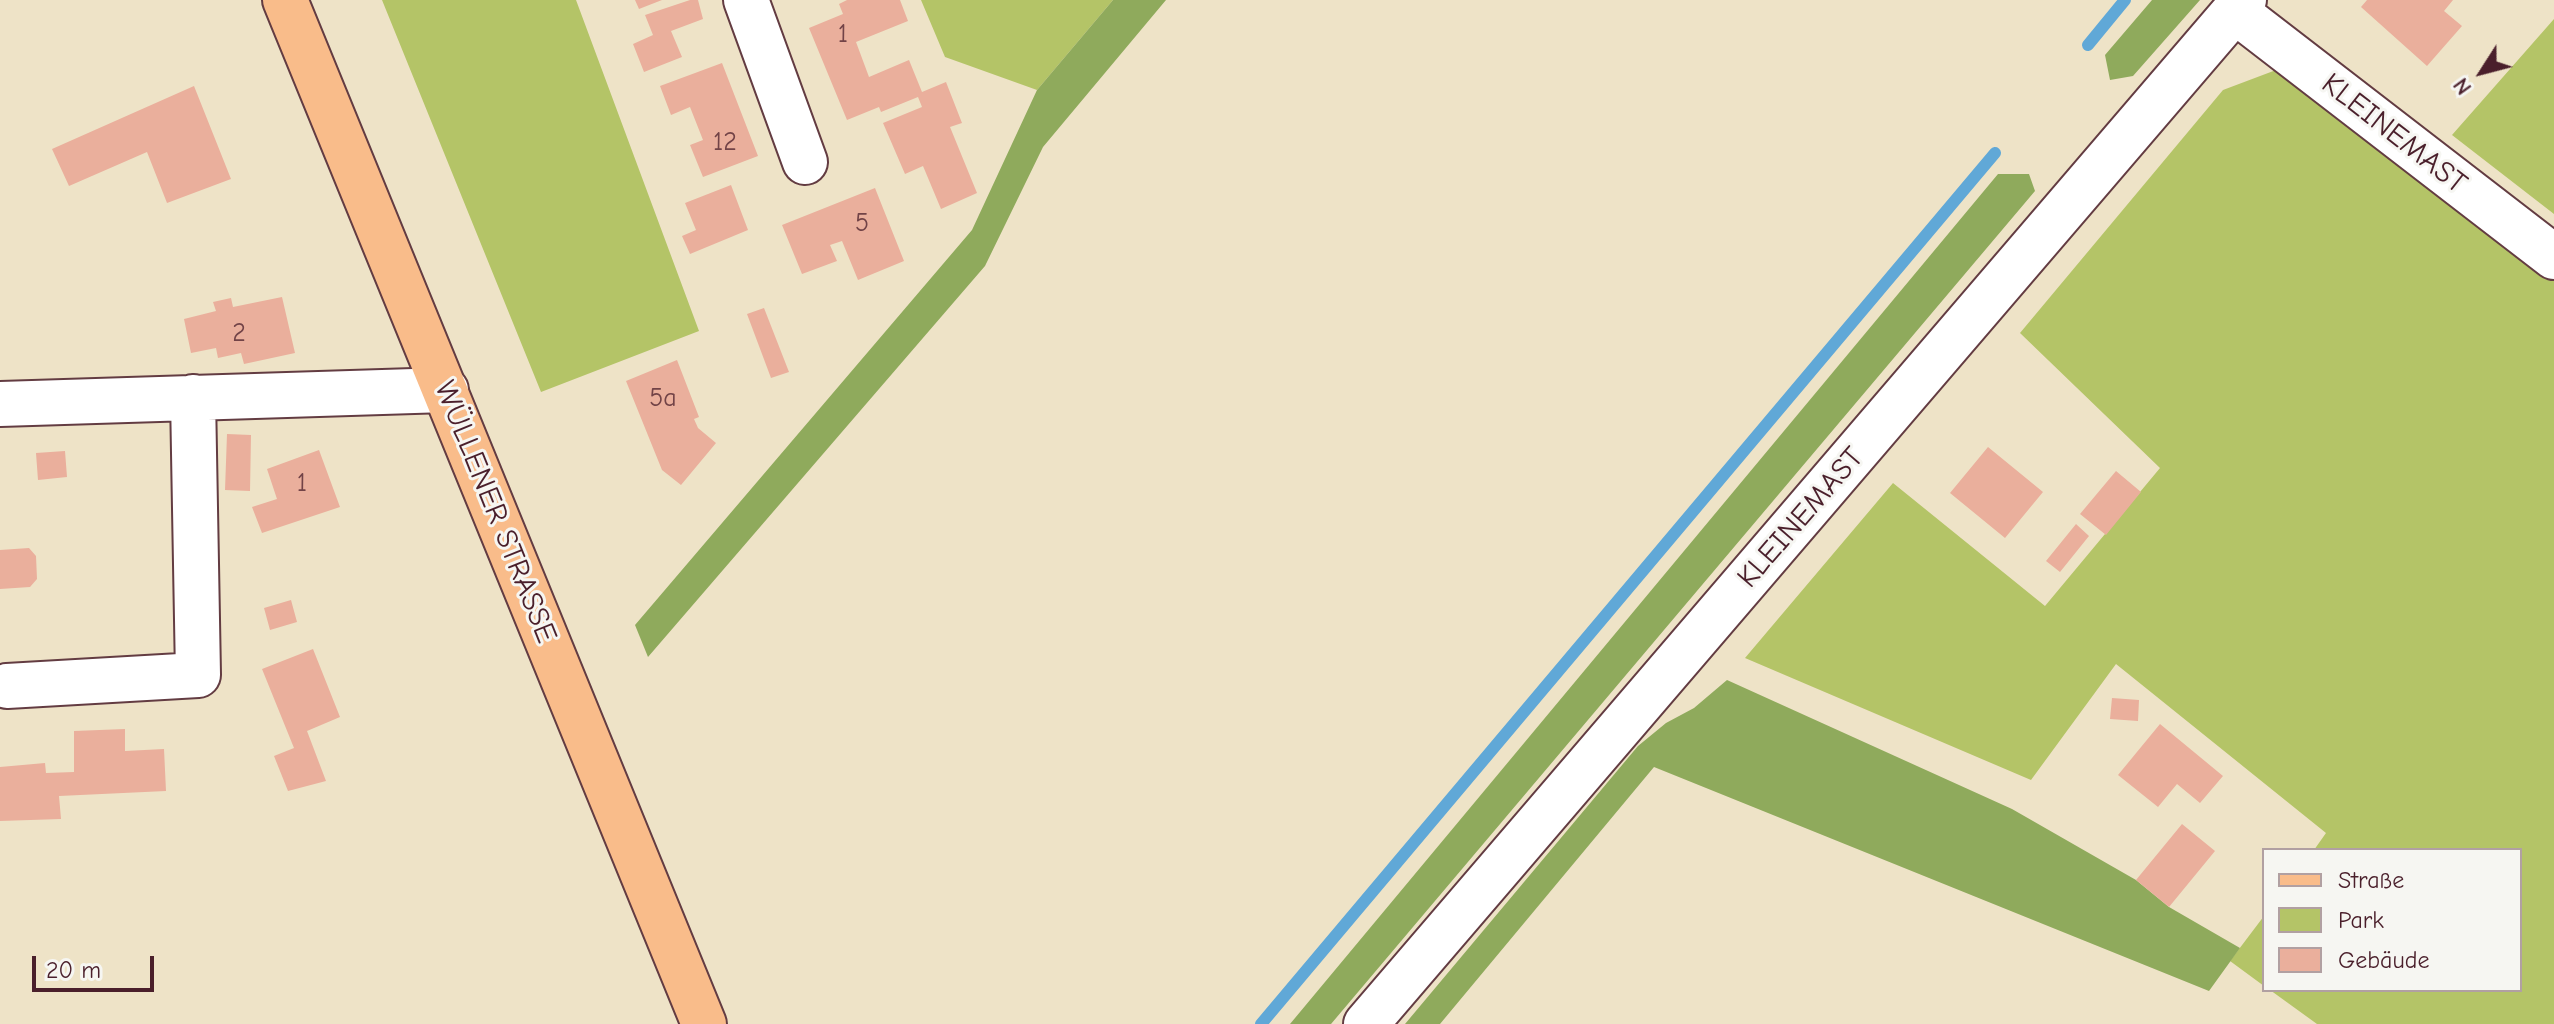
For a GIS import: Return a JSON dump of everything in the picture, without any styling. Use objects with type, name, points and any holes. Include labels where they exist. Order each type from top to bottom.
[{"type":"main road","name":"WÜLLENER STRASSE","points":[[285,0],[704,1024]]},
{"type":"street","points":[[746,0],[805,162]]},
{"type":"street","name":"KLEINEMAST","points":[[1366,1024],[2239,6],[2554,257]]},
{"type":"street","points":[[0,404],[446,390]]},
{"type":"street","points":[[7,686],[198,675],[193,397]]},
{"type":"green space","points":[[382,0],[576,0],[699,331],[541,392]]},
{"type":"green space","points":[[921,0],[1113,0],[1037,90],[945,57]]},
{"type":"green space","points":[[1113,0],[1166,0],[1043,147],[985,266],[648,657],[635,625],[972,230],[1037,90]]},
{"type":"green space","points":[[2152,0],[2200,0],[2133,76],[2110,80],[2105,55]]},
{"type":"green space","points":[[2554,19],[2554,214],[2452,135]]},
{"type":"green space","points":[[2284,67],[2554,279],[2554,1024],[2317,1024],[2273,992],[2522,992],[2522,848],[2315,848],[2326,833],[2116,664],[2031,780],[1745,658],[1893,483],[2045,606],[2160,468],[2020,333],[2223,90]]},
{"type":"green space","points":[[1998,174],[2029,174],[2035,191],[1331,1024],[1290,1024]]},
{"type":"green space","points":[[1727,680],[2012,809],[2136,880],[2169,907],[2240,948],[2209,991],[1654,767],[1440,1024],[1405,1024],[1638,746],[1666,723],[1694,708]]},
{"type":"green space","points":[[2262,919],[2262,985],[2230,961]]},
{"type":"building","points":[[635,0],[662,0],[639,9]]},
{"type":"building","points":[[698,0],[703,19],[671,31],[682,57],[644,72],[633,44],[653,35],[645,15]]},
{"type":"building","points":[[847,0],[900,0],[908,21],[856,42],[869,77],[909,60],[922,92],[946,82],[962,123],[950,127],[977,193],[941,209],[923,166],[905,174],[883,123],[922,107],[918,97],[881,112],[879,107],[847,120],[809,28],[843,14],[839,4]]},
{"type":"building","points":[[2367,0],[2453,0],[2444,11],[2462,26],[2427,66],[2361,7]]},
{"type":"building","points":[[722,63],[758,156],[703,177],[690,145],[703,140],[690,107],[671,115],[660,86]]},
{"type":"building","points":[[194,86],[231,179],[167,203],[147,152],[69,186],[52,149]]},
{"type":"building","points":[[731,185],[748,230],[690,254],[682,236],[696,230],[685,203]]},
{"type":"building","points":[[875,188],[904,261],[858,280],[842,241],[830,245],[837,261],[802,274],[782,225]]},
{"type":"building","points":[[282,297],[295,353],[244,364],[241,353],[218,358],[216,348],[191,353],[184,319],[216,311],[213,302],[231,298],[233,307]]},
{"type":"building","points":[[764,308],[789,372],[771,378],[747,314]]},
{"type":"building","points":[[677,360],[699,417],[694,419],[698,428],[716,443],[681,485],[662,470],[626,381]]},
{"type":"building","points":[[227,434],[251,435],[250,491],[225,490]]},
{"type":"building","points":[[1988,447],[2043,492],[2005,538],[1950,493]]},
{"type":"building","points":[[319,450],[340,507],[262,533],[252,507],[277,499],[267,469]]},
{"type":"building","points":[[65,451],[67,477],[38,480],[36,453]]},
{"type":"building","points":[[2116,471],[2141,492],[2106,535],[2080,514]]},
{"type":"building","points":[[2076,524],[2089,536],[2060,572],[2046,561]]},
{"type":"building","points":[[29,548],[36,556],[37,579],[30,587],[0,589],[0,550]]},
{"type":"building","points":[[291,600],[297,622],[270,630],[264,608]]},
{"type":"building","points":[[313,649],[340,717],[307,731],[326,781],[288,791],[274,756],[294,748],[262,669]]},
{"type":"building","points":[[2112,698],[2139,700],[2138,721],[2110,719]]},
{"type":"building","points":[[2160,724],[2223,776],[2200,803],[2177,784],[2158,807],[2118,775]]},
{"type":"building","points":[[125,729],[125,751],[164,749],[166,791],[59,796],[61,819],[0,821],[0,767],[45,763],[46,773],[74,772],[74,731]]},
{"type":"building","points":[[2182,824],[2215,851],[2169,907],[2136,880]]},
{"type":"waterway","points":[[2088,45],[2125,0]]},
{"type":"waterway","points":[[1261,1024],[1995,153]]}]
